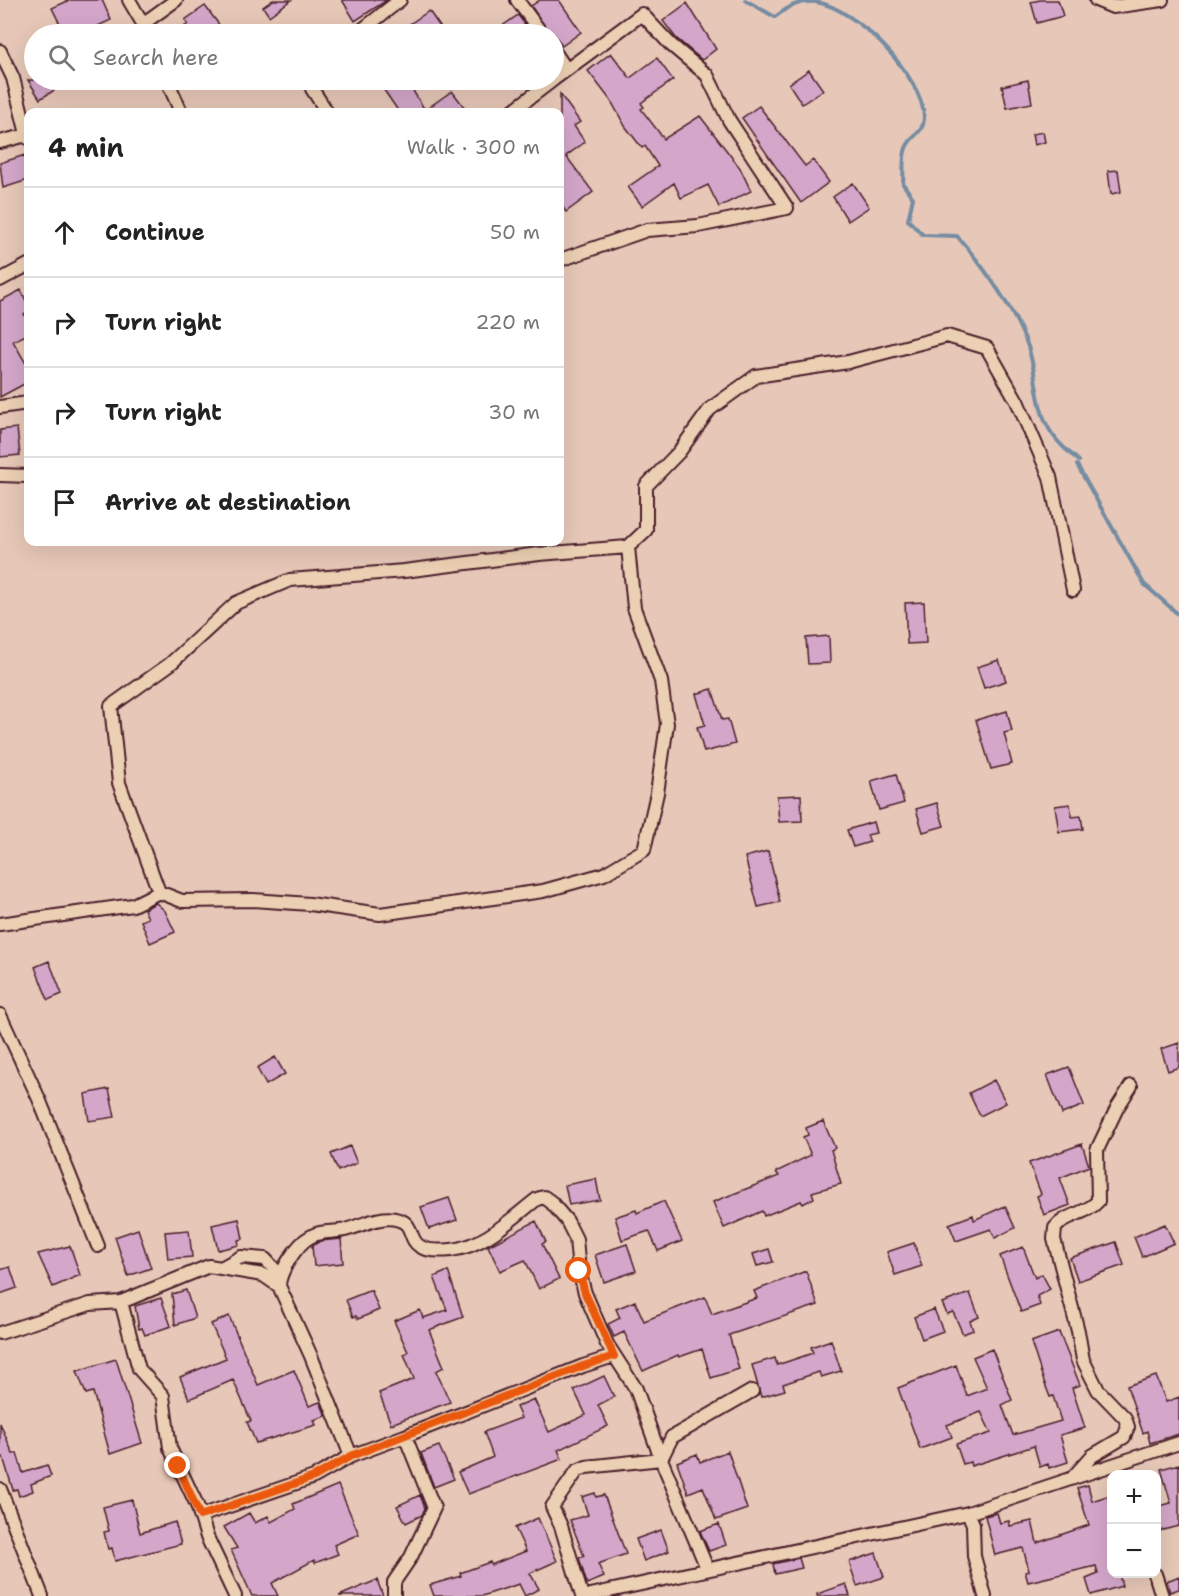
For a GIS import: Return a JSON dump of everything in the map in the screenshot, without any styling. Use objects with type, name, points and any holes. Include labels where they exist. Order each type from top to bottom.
[{"type":"street","points":[[129,0],[143,24]]},
{"type":"street","points":[[151,24],[176,0]]},
{"type":"street","points":[[370,24],[400,0]]},
{"type":"street","points":[[517,0],[535,24]]},
{"type":"street","points":[[1096,0],[1113,7],[1162,0]]},
{"type":"street","points":[[564,66],[566,69],[642,14],[670,44],[707,75],[729,120],[787,208],[698,226],[647,230],[564,259]]},
{"type":"street","points":[[0,51],[13,78],[24,121]]},
{"type":"street","points":[[171,90],[179,108]]},
{"type":"street","points":[[312,90],[317,102],[323,108]]},
{"type":"street","points":[[516,108],[539,90]]},
{"type":"street","points":[[0,142],[24,137]]},
{"type":"street","points":[[0,280],[24,267]]},
{"type":"street","points":[[628,547],[634,608],[661,681],[667,724],[657,793],[644,850],[604,874],[543,891],[380,914],[310,904],[253,900],[182,902],[159,892],[119,783],[111,705],[170,664],[236,603],[290,580],[404,571],[539,554],[628,547],[646,531],[646,486],[679,452],[710,409],[756,376],[848,362],[947,336],[987,348],[1017,400],[1050,477],[1073,590]]},
{"type":"street","points":[[0,407],[24,404]]},
{"type":"street","points":[[0,475],[24,476]]},
{"type":"street","points":[[0,924],[133,905],[159,892]]},
{"type":"street","points":[[0,1015],[39,1099],[98,1246]]},
{"type":"street","points":[[1073,1477],[1101,1449],[1124,1437],[1128,1427],[1125,1418],[1098,1390],[1083,1360],[1078,1331],[1054,1239],[1055,1228],[1069,1215],[1092,1208],[1098,1201],[1097,1150],[1117,1108],[1131,1086]]},
{"type":"street","points":[[279,1280],[307,1238],[317,1233],[345,1230],[387,1218],[400,1220],[406,1226],[416,1246],[423,1250],[453,1250],[484,1239],[537,1199],[544,1197],[567,1221],[576,1239],[579,1271],[585,1293],[614,1356],[636,1389],[661,1459],[707,1568]]},
{"type":"street","points":[[0,1333],[90,1304],[121,1302],[198,1269],[221,1268],[279,1280],[351,1456]]},
{"type":"street","points":[[121,1302],[139,1369],[163,1396],[170,1448],[207,1537],[235,1596]]},
{"type":"street","points":[[200,1516],[314,1477],[351,1456],[614,1356]]},
{"type":"street","points":[[661,1459],[672,1437],[752,1391]]},
{"type":"street","points":[[394,1596],[394,1582],[411,1557],[434,1508],[405,1436]]},
{"type":"street","points":[[661,1459],[586,1467],[577,1471],[552,1507],[561,1526],[584,1596],[968,1513],[1073,1477],[1117,1469],[1179,1443]]},
{"type":"street","points":[[0,1489],[42,1596]]},
{"type":"street","points":[[968,1513],[973,1524],[974,1556],[985,1596]]},
{"type":"street","points":[[1156,1578],[1162,1596]]},
{"type":"building","points":[[70,0],[102,0],[111,20],[102,24],[60,24],[52,8]]},
{"type":"building","points":[[273,0],[291,0],[269,16],[263,7]]},
{"type":"building","points":[[342,0],[387,0],[355,21]]},
{"type":"building","points":[[540,0],[559,0],[581,32],[564,45],[564,24],[543,24],[531,6]]},
{"type":"building","points":[[1058,0],[1063,16],[1037,23],[1031,2]]},
{"type":"building","points":[[687,3],[716,49],[702,60],[676,38],[663,21]]},
{"type":"building","points":[[205,6],[218,24],[188,24],[185,20]]},
{"type":"building","points":[[429,11],[438,24],[410,24]]},
{"type":"building","points":[[518,15],[525,24],[505,24]]},
{"type":"building","points":[[611,53],[630,78],[657,58],[673,80],[641,103],[644,107],[641,109],[664,139],[700,116],[740,168],[751,191],[719,207],[708,185],[681,198],[674,183],[642,206],[628,187],[658,166],[645,146],[642,148],[625,126],[611,101],[588,71]]},
{"type":"building","points":[[809,70],[823,90],[802,104],[789,84]]},
{"type":"building","points":[[1028,80],[1032,103],[1007,108],[1002,86]]},
{"type":"building","points":[[34,90],[55,90],[40,99]]},
{"type":"building","points":[[384,90],[415,90],[413,91],[424,108],[396,108]]},
{"type":"building","points":[[452,91],[465,108],[428,108]]},
{"type":"building","points":[[560,94],[580,122],[574,126],[585,142],[566,156],[593,192],[566,212],[564,209],[564,108],[560,108]]},
{"type":"building","points":[[759,106],[805,166],[813,160],[829,182],[801,203],[742,118]]},
{"type":"building","points":[[1043,132],[1045,142],[1034,145],[1032,134]]},
{"type":"building","points":[[24,155],[24,181],[3,188],[0,163]]},
{"type":"building","points":[[1118,170],[1121,192],[1111,194],[1108,171]]},
{"type":"building","points":[[853,183],[869,207],[848,221],[833,197]]},
{"type":"building","points":[[21,290],[24,296],[24,336],[13,341],[24,360],[24,384],[0,397],[0,301]]},
{"type":"building","points":[[17,428],[20,455],[0,457],[0,430]]},
{"type":"building","points":[[924,602],[926,643],[907,644],[905,603]]},
{"type":"building","points":[[829,636],[830,663],[808,664],[806,638]]},
{"type":"building","points":[[999,660],[1006,681],[984,688],[977,667]]},
{"type":"building","points":[[712,689],[722,720],[728,719],[735,744],[704,752],[697,727],[705,725],[696,694]]},
{"type":"building","points":[[1007,711],[1012,731],[1004,733],[1012,764],[991,769],[976,720]]},
{"type":"building","points":[[896,774],[904,803],[879,810],[871,781]]},
{"type":"building","points":[[801,795],[802,821],[779,822],[777,796]]},
{"type":"building","points":[[937,803],[944,826],[923,832],[916,809]]},
{"type":"building","points":[[1070,804],[1072,817],[1081,816],[1083,829],[1059,832],[1055,806]]},
{"type":"building","points":[[873,822],[876,833],[867,835],[870,842],[853,847],[847,830]]},
{"type":"building","points":[[768,851],[780,902],[758,907],[745,857]]},
{"type":"building","points":[[156,903],[165,911],[175,932],[150,943],[141,921],[148,918],[144,909]]},
{"type":"building","points":[[49,961],[62,994],[48,1000],[35,967]]},
{"type":"building","points":[[1179,1043],[1179,1067],[1168,1071],[1161,1049]]},
{"type":"building","points":[[275,1057],[285,1074],[266,1085],[257,1068]]},
{"type":"building","points":[[1069,1067],[1084,1105],[1062,1114],[1047,1075]]},
{"type":"building","points":[[994,1080],[1006,1103],[980,1116],[969,1093]]},
{"type":"building","points":[[109,1089],[115,1117],[89,1121],[85,1094]]},
{"type":"building","points":[[823,1121],[835,1148],[831,1150],[841,1184],[812,1192],[814,1198],[803,1204],[801,1201],[764,1216],[762,1211],[724,1228],[713,1202],[779,1176],[776,1172],[811,1155],[803,1137],[808,1135],[806,1128]]},
{"type":"building","points":[[1082,1144],[1089,1166],[1060,1178],[1070,1205],[1044,1215],[1037,1196],[1041,1194],[1029,1163]]},
{"type":"building","points":[[350,1146],[357,1163],[338,1171],[331,1154]]},
{"type":"building","points":[[596,1179],[600,1200],[569,1205],[565,1185]]},
{"type":"building","points":[[449,1198],[457,1220],[429,1229],[421,1207]]},
{"type":"building","points":[[664,1201],[682,1241],[658,1251],[649,1231],[622,1240],[615,1217],[636,1210],[637,1213]]},
{"type":"building","points":[[1005,1206],[1015,1228],[995,1238],[991,1229],[956,1241],[949,1224],[973,1215],[974,1220]]},
{"type":"building","points":[[239,1219],[243,1239],[238,1240],[239,1245],[218,1250],[212,1225]]},
{"type":"building","points":[[536,1221],[546,1242],[542,1244],[559,1279],[539,1289],[525,1260],[500,1271],[488,1246]]},
{"type":"building","points":[[1165,1224],[1174,1243],[1142,1257],[1134,1237]]},
{"type":"building","points":[[138,1229],[151,1268],[128,1276],[115,1237]]},
{"type":"building","points":[[189,1230],[192,1257],[168,1259],[165,1232]]},
{"type":"building","points":[[341,1239],[343,1263],[314,1266],[312,1246],[320,1241]]},
{"type":"building","points":[[1116,1242],[1124,1265],[1078,1281],[1070,1258]]},
{"type":"building","points":[[914,1243],[922,1266],[895,1275],[887,1252]]},
{"type":"building","points":[[627,1244],[636,1271],[604,1282],[595,1255]]},
{"type":"building","points":[[70,1246],[80,1275],[53,1287],[38,1254]]},
{"type":"building","points":[[1023,1247],[1035,1278],[1042,1274],[1050,1289],[1037,1296],[1040,1305],[1021,1312],[1000,1256]]},
{"type":"building","points":[[769,1249],[773,1262],[757,1266],[753,1254]]},
{"type":"building","points":[[10,1267],[17,1288],[0,1294],[0,1270]]},
{"type":"building","points":[[448,1271],[463,1317],[429,1330],[444,1367],[436,1371],[450,1402],[391,1424],[379,1393],[414,1379],[404,1354],[408,1352],[394,1321],[420,1310],[423,1318],[447,1310],[434,1277]]},
{"type":"building","points":[[806,1271],[818,1305],[729,1335],[739,1369],[711,1378],[702,1349],[679,1357],[678,1355],[643,1371],[624,1332],[614,1337],[608,1324],[620,1318],[616,1309],[635,1301],[644,1321],[705,1297],[712,1314],[757,1298],[754,1291]]},
{"type":"building","points":[[186,1290],[195,1318],[175,1325],[172,1294]]},
{"type":"building","points":[[371,1290],[379,1310],[358,1319],[356,1316],[353,1317],[346,1300]]},
{"type":"building","points":[[970,1293],[979,1317],[970,1321],[973,1330],[963,1334],[953,1312],[947,1314],[942,1303]]},
{"type":"building","points":[[161,1298],[171,1326],[145,1335],[142,1328],[139,1329],[135,1306]]},
{"type":"building","points":[[934,1309],[943,1331],[922,1339],[914,1317]]},
{"type":"building","points":[[229,1316],[258,1385],[294,1370],[309,1406],[320,1402],[326,1416],[314,1420],[316,1425],[256,1443],[247,1422],[251,1421],[233,1380],[189,1399],[180,1377],[226,1358],[211,1324]]},
{"type":"building","points":[[1059,1332],[1080,1385],[1072,1388],[1085,1428],[1060,1435],[1068,1462],[1049,1468],[1048,1464],[1040,1467],[1034,1446],[971,1466],[970,1462],[963,1464],[956,1444],[991,1433],[981,1412],[947,1425],[952,1437],[920,1449],[898,1388],[956,1365],[967,1396],[987,1388],[973,1357],[992,1349],[1012,1400],[1002,1405],[1013,1435],[1061,1421],[1053,1396],[1050,1397],[1043,1379],[1031,1342]]},
{"type":"building","points":[[831,1340],[841,1371],[821,1377],[819,1372],[783,1384],[785,1390],[761,1397],[752,1365],[775,1358],[777,1365],[813,1353],[811,1347]]},
{"type":"building","points":[[116,1359],[142,1443],[110,1454],[93,1392],[86,1394],[77,1371]]},
{"type":"building","points":[[604,1376],[614,1397],[598,1405],[608,1426],[558,1450],[562,1459],[468,1494],[458,1472],[493,1457],[484,1432],[521,1418],[516,1407],[534,1399],[549,1432],[586,1415],[574,1390]]},
{"type":"building","points":[[1156,1376],[1166,1402],[1179,1397],[1179,1434],[1150,1443],[1147,1431],[1143,1433],[1127,1386]]},
{"type":"building","points":[[0,1423],[13,1454],[17,1453],[23,1473],[47,1465],[51,1476],[31,1484],[33,1491],[19,1496],[17,1489],[13,1490],[3,1457],[0,1458]]},
{"type":"building","points":[[439,1446],[454,1479],[434,1487],[421,1453]]},
{"type":"building","points":[[728,1451],[747,1509],[716,1520],[703,1487],[688,1493],[677,1462],[697,1454],[700,1462]]},
{"type":"building","points":[[1179,1464],[1179,1526],[1161,1530],[1161,1506],[1171,1503],[1161,1469]]},
{"type":"building","points":[[338,1485],[359,1534],[334,1545],[338,1554],[315,1563],[314,1560],[272,1583],[278,1596],[252,1596],[231,1550],[237,1548],[224,1527],[249,1513],[255,1523],[268,1516],[271,1522],[295,1509],[293,1504]]},
{"type":"building","points":[[1088,1485],[1092,1501],[1107,1496],[1107,1578],[1120,1578],[1122,1586],[1091,1595],[1086,1579],[1098,1574],[1096,1566],[1028,1582],[1025,1572],[1029,1571],[1023,1548],[995,1555],[985,1516],[997,1513],[1000,1523],[1009,1521],[1010,1526],[1032,1521],[1037,1543],[1089,1525],[1077,1488]]},
{"type":"building","points":[[595,1493],[596,1497],[604,1495],[626,1554],[598,1564],[604,1577],[587,1584],[579,1558],[584,1556],[570,1520],[588,1515],[582,1497]]},
{"type":"building","points":[[420,1495],[425,1508],[422,1515],[406,1523],[397,1506]]},
{"type":"building","points":[[132,1500],[140,1533],[175,1522],[181,1544],[115,1561],[112,1548],[108,1549],[104,1532],[109,1531],[103,1507]]},
{"type":"building","points":[[538,1518],[557,1561],[530,1573],[539,1589],[525,1596],[519,1584],[482,1596],[434,1596],[430,1585],[461,1576],[460,1573],[490,1562],[491,1565],[526,1551],[515,1528]]},
{"type":"building","points":[[719,1524],[726,1545],[709,1551],[700,1531]]},
{"type":"building","points":[[661,1530],[669,1551],[644,1561],[636,1539]]},
{"type":"building","points":[[876,1553],[884,1577],[857,1586],[849,1562]]},
{"type":"building","points":[[799,1558],[802,1568],[775,1574],[773,1564]]},
{"type":"building","points":[[1179,1576],[1179,1589],[1170,1592],[1167,1581]]},
{"type":"building","points":[[377,1580],[383,1596],[339,1596]]},
{"type":"building","points":[[846,1584],[850,1596],[817,1596],[817,1594]]},
{"type":"waterway","points":[[745,0],[775,17],[789,7],[804,2],[816,2],[832,7],[867,30],[900,65],[921,101],[924,117],[920,131],[908,144],[904,156],[903,184],[913,198],[908,220],[923,235],[957,236],[986,272],[1011,311],[1029,349],[1039,403],[1046,423],[1056,439],[1079,461]]},
{"type":"waterway","points":[[1077,465],[1144,584],[1179,615]]},
{"type":"route","points":[[178,1466],[190,1488],[200,1516],[314,1477],[351,1456],[614,1356],[585,1293],[579,1271]]}]
